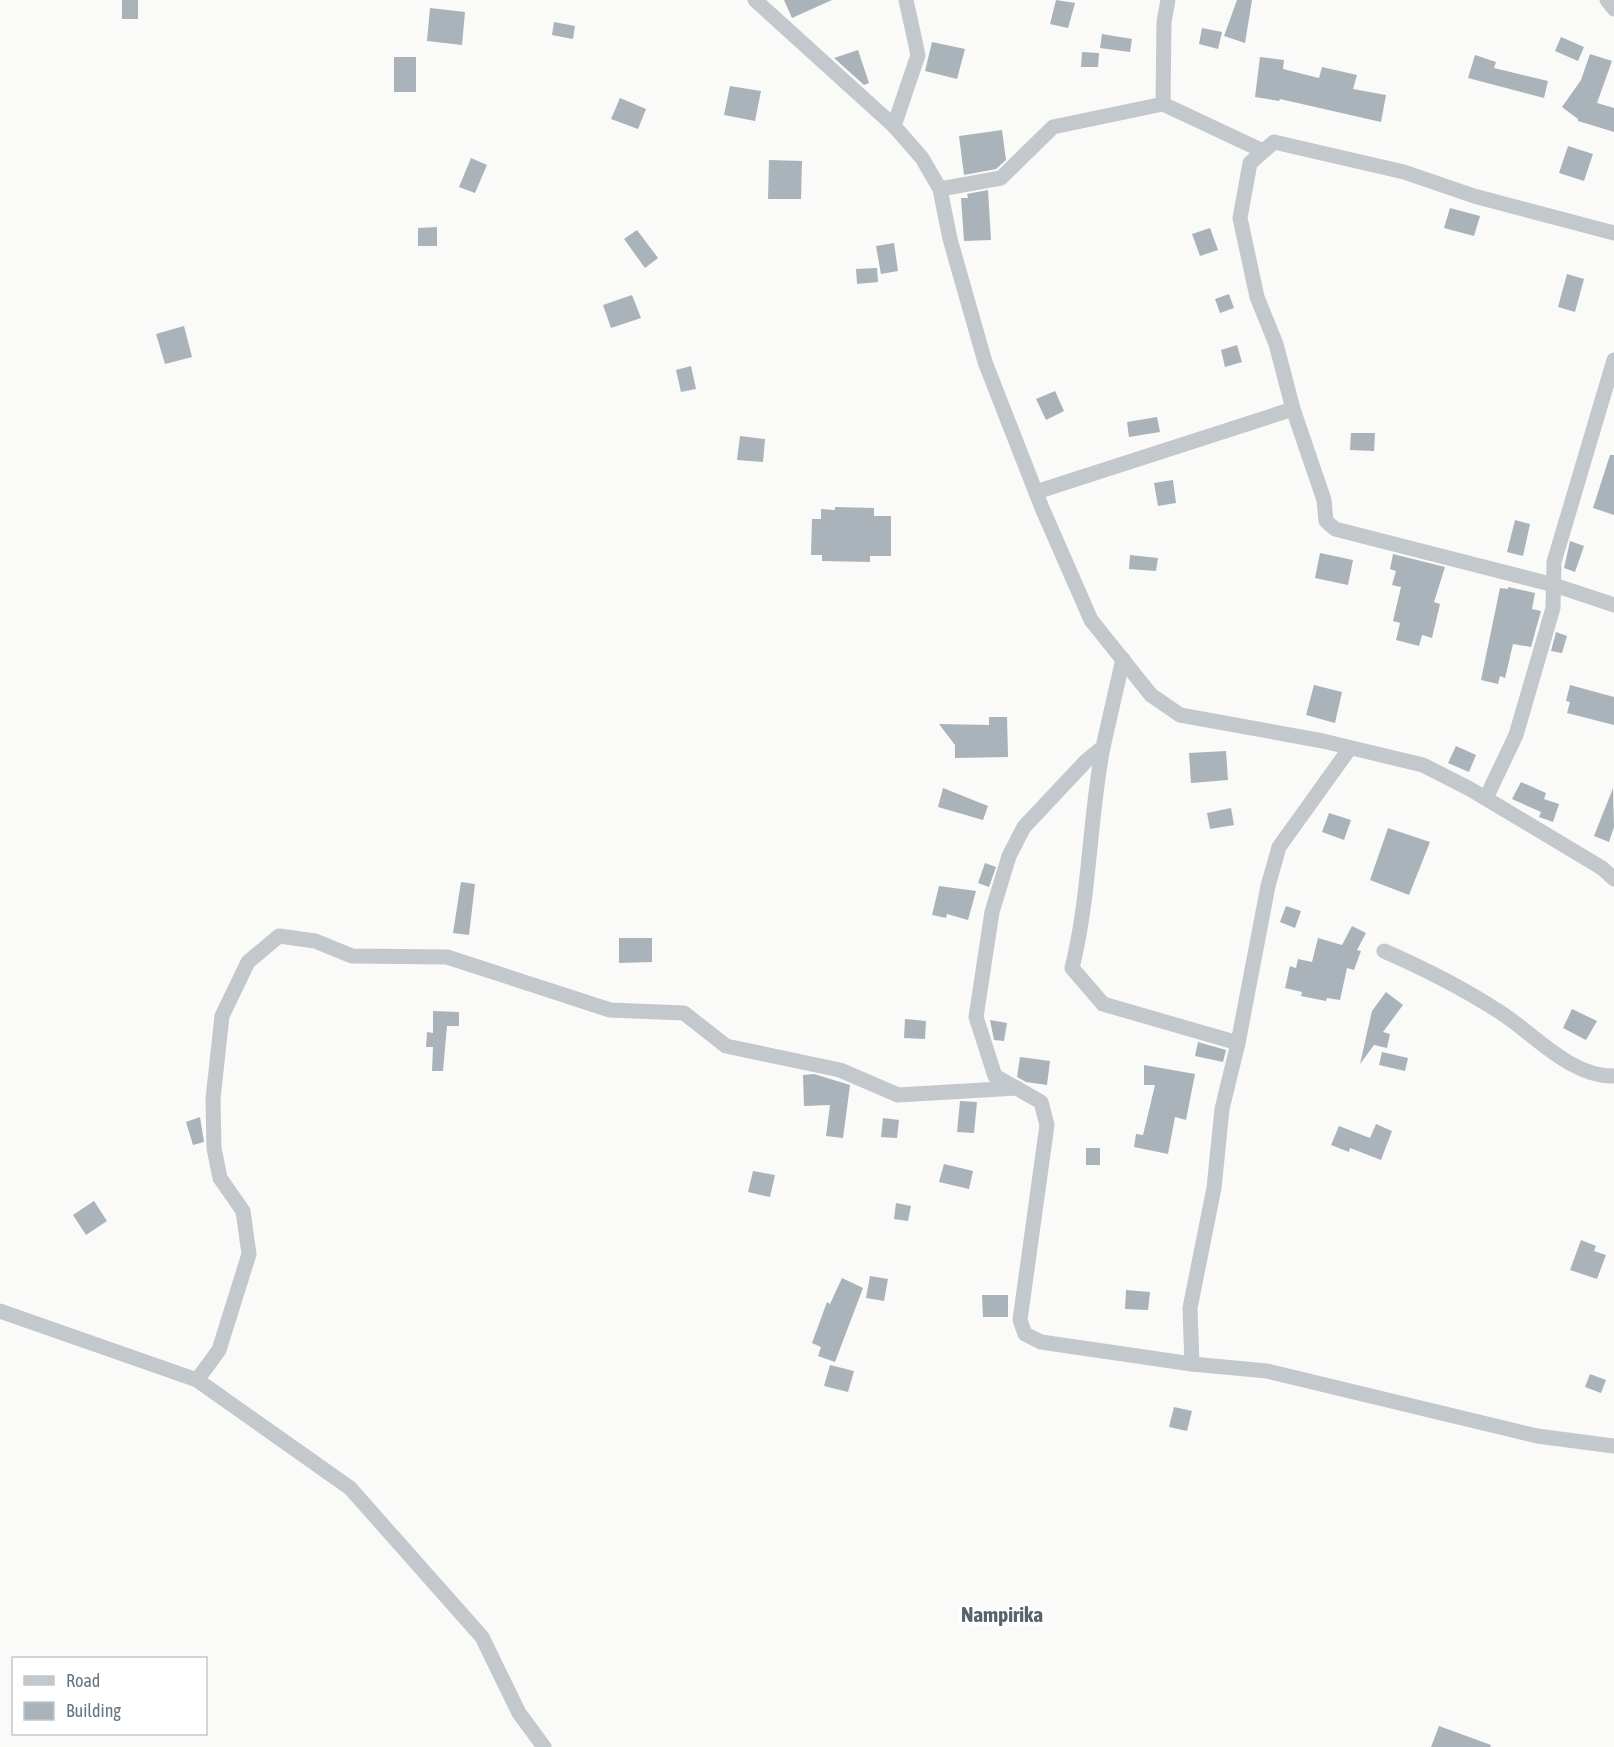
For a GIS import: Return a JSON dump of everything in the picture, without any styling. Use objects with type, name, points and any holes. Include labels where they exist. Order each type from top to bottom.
[{"type":"street","points":[[755,0],[894,126],[922,158],[940,189],[950,239],[985,362],[1036,492],[1091,620],[1151,695],[1180,715],[1350,748],[1423,765],[1486,798],[1602,868],[1614,879]]},
{"type":"street","points":[[894,126],[918,55],[906,0]]},
{"type":"street","points":[[1162,104],[1164,22],[1168,0]]},
{"type":"street","points":[[1607,0],[1614,9]]},
{"type":"street","points":[[940,189],[1000,178],[1053,127],[1162,104],[1263,152]]},
{"type":"street","points":[[1614,233],[1474,196],[1404,172],[1274,142],[1250,163],[1240,218],[1257,297],[1276,344],[1293,409],[1324,500],[1326,521],[1335,529],[1554,585],[1614,605]]},
{"type":"street","points":[[1486,798],[1516,735],[1553,608],[1554,562],[1614,360]]},
{"type":"street","points":[[1036,492],[1293,409]]},
{"type":"street","points":[[1123,659],[1093,799],[1081,935],[1072,968],[1103,1004],[1239,1043]]},
{"type":"street","points":[[1103,747],[1086,761],[1024,827],[1010,856],[992,912],[976,1017],[995,1076],[1041,1102],[1047,1125],[1020,1320],[1025,1334],[1041,1342],[1192,1364],[1267,1371],[1538,1436],[1614,1446]]},
{"type":"street","points":[[1192,1364],[1191,1308],[1214,1188],[1222,1109],[1239,1043],[1268,886],[1279,847],[1350,748]]},
{"type":"street","points":[[197,1380],[219,1350],[249,1254],[243,1211],[220,1178],[214,1148],[213,1099],[222,1016],[248,962],[279,936],[315,941],[352,956],[447,957],[610,1010],[684,1013],[726,1046],[840,1070],[897,1095],[1017,1088]]},
{"type":"street","points":[[1384,951],[1432,971],[1488,1004],[1558,1054],[1595,1076],[1614,1076]]},
{"type":"street","points":[[0,1311],[197,1380],[350,1488],[482,1638],[519,1713],[544,1747]]},
{"type":"building","points":[[122,0],[138,0],[138,19],[122,19]]},
{"type":"building","points":[[784,0],[832,0],[792,18]]},
{"type":"building","points":[[1056,0],[1075,3],[1068,28],[1050,24]]},
{"type":"building","points":[[1237,0],[1252,0],[1245,43],[1224,36]]},
{"type":"building","points":[[430,8],[465,12],[462,45],[427,41]]},
{"type":"building","points":[[554,22],[575,26],[573,39],[552,35]]},
{"type":"building","points":[[1202,28],[1222,32],[1218,49],[1199,44]]},
{"type":"building","points":[[1102,34],[1132,39],[1130,52],[1100,48]]},
{"type":"building","points":[[1561,37],[1584,47],[1578,61],[1555,51]]},
{"type":"building","points":[[932,42],[965,49],[957,79],[925,71]]},
{"type":"building","points":[[858,50],[869,83],[864,85],[834,58]]},
{"type":"building","points":[[1082,52],[1099,53],[1098,67],[1081,67]]},
{"type":"building","points":[[1590,54],[1612,61],[1597,103],[1614,108],[1614,132],[1578,121],[1562,107],[1581,80]]},
{"type":"building","points":[[1475,55],[1496,62],[1494,68],[1548,81],[1544,98],[1468,78]]},
{"type":"building","points":[[394,57],[416,57],[416,92],[394,92]]},
{"type":"building","points":[[1260,57],[1284,60],[1283,69],[1319,78],[1322,67],[1357,75],[1353,89],[1386,95],[1381,122],[1280,99],[1279,101],[1255,97]]},
{"type":"building","points":[[730,86],[761,91],[755,121],[724,115]]},
{"type":"building","points":[[620,98],[646,109],[638,129],[611,119]]},
{"type":"building","points":[[1002,130],[1006,160],[996,169],[964,175],[959,136]]},
{"type":"building","points":[[1568,146],[1593,154],[1584,181],[1559,173]]},
{"type":"building","points":[[471,158],[487,165],[475,193],[459,187]]},
{"type":"building","points":[[769,160],[802,161],[801,199],[768,199]]},
{"type":"building","points":[[988,190],[991,240],[964,241],[961,198],[968,198],[967,194]]},
{"type":"building","points":[[1450,208],[1480,216],[1474,236],[1444,228]]},
{"type":"building","points":[[437,227],[437,246],[418,246],[418,228]]},
{"type":"building","points":[[1210,228],[1218,250],[1200,256],[1192,234]]},
{"type":"building","points":[[637,230],[658,258],[645,268],[624,239]]},
{"type":"building","points":[[894,243],[898,271],[881,274],[876,246]]},
{"type":"building","points":[[877,268],[878,282],[857,284],[856,269]]},
{"type":"building","points":[[1567,274],[1584,279],[1575,312],[1558,307]]},
{"type":"building","points":[[1229,294],[1234,308],[1220,313],[1215,299]]},
{"type":"building","points":[[632,295],[641,318],[611,328],[603,305]]},
{"type":"building","points":[[184,326],[192,357],[165,364],[156,334]]},
{"type":"building","points":[[1237,345],[1242,362],[1225,367],[1221,350]]},
{"type":"building","points":[[691,366],[696,389],[681,392],[676,370]]},
{"type":"building","points":[[1055,391],[1064,411],[1046,420],[1036,399]]},
{"type":"building","points":[[1157,417],[1160,432],[1129,437],[1127,422]]},
{"type":"building","points":[[1351,433],[1375,433],[1374,451],[1350,450]]},
{"type":"building","points":[[740,436],[765,439],[763,462],[737,460]]},
{"type":"building","points":[[1610,455],[1614,455],[1614,515],[1593,508]]},
{"type":"building","points":[[1173,480],[1176,503],[1158,506],[1154,483]]},
{"type":"building","points":[[835,507],[874,508],[874,516],[891,516],[891,556],[870,556],[870,562],[822,561],[822,555],[811,555],[812,519],[821,519],[821,509],[835,510]]},
{"type":"building","points":[[1515,520],[1530,524],[1523,556],[1507,552]]},
{"type":"building","points":[[1570,541],[1584,546],[1575,572],[1564,568]]},
{"type":"building","points":[[1320,553],[1353,560],[1348,585],[1315,578]]},
{"type":"building","points":[[1393,554],[1445,567],[1434,602],[1440,604],[1432,638],[1422,635],[1419,646],[1396,640],[1400,623],[1393,621],[1401,587],[1392,585],[1396,571],[1390,569]]},
{"type":"building","points":[[1130,555],[1158,558],[1156,571],[1129,569]]},
{"type":"building","points":[[1508,587],[1535,593],[1532,609],[1541,611],[1531,647],[1513,644],[1505,678],[1500,676],[1498,684],[1481,680],[1500,588],[1508,589]]},
{"type":"building","points":[[1556,632],[1567,636],[1562,653],[1551,651]]},
{"type":"building","points":[[1314,685],[1342,692],[1335,723],[1306,715]]},
{"type":"building","points":[[1570,685],[1614,697],[1614,725],[1567,713],[1570,702],[1566,701]]},
{"type":"building","points":[[989,717],[1007,717],[1008,757],[955,758],[955,745],[939,724],[989,725]]},
{"type":"building","points":[[1456,746],[1476,755],[1469,772],[1448,763]]},
{"type":"building","points":[[1226,751],[1228,780],[1191,783],[1189,753]]},
{"type":"building","points":[[1521,782],[1546,793],[1544,799],[1559,804],[1553,822],[1539,817],[1541,812],[1512,799]]},
{"type":"building","points":[[943,788],[988,806],[983,820],[938,807]]},
{"type":"building","points":[[1613,788],[1614,827],[1609,842],[1594,836]]},
{"type":"building","points":[[1231,808],[1234,825],[1210,829],[1207,813]]},
{"type":"building","points":[[1329,813],[1351,820],[1344,840],[1322,832]]},
{"type":"building","points":[[1388,828],[1430,842],[1409,895],[1370,880]]},
{"type":"building","points":[[985,863],[996,867],[989,887],[978,883]]},
{"type":"building","points":[[461,882],[475,884],[469,935],[453,933]]},
{"type":"building","points":[[939,886],[976,891],[968,920],[947,914],[946,918],[932,915]]},
{"type":"building","points":[[1286,906],[1301,911],[1295,928],[1280,922]]},
{"type":"building","points":[[1352,926],[1366,933],[1357,950],[1361,951],[1354,970],[1347,968],[1340,1000],[1327,998],[1326,1001],[1301,996],[1302,992],[1285,988],[1290,966],[1296,968],[1298,959],[1312,962],[1318,938],[1342,945]]},
{"type":"building","points":[[619,938],[652,938],[652,962],[619,963]]},
{"type":"building","points":[[1386,992],[1403,1005],[1383,1032],[1390,1034],[1387,1048],[1374,1045],[1360,1064],[1372,1011]]},
{"type":"building","points":[[1572,1009],[1597,1021],[1586,1040],[1563,1028]]},
{"type":"building","points":[[433,1011],[459,1012],[459,1026],[447,1026],[443,1071],[432,1071],[433,1047],[426,1047],[427,1032],[433,1033]]},
{"type":"building","points":[[905,1019],[926,1021],[925,1039],[904,1038]]},
{"type":"building","points":[[990,1020],[1007,1023],[1004,1041],[994,1040]]},
{"type":"building","points":[[1198,1042],[1226,1050],[1223,1062],[1195,1056]]},
{"type":"building","points":[[1382,1052],[1408,1058],[1405,1071],[1379,1065]]},
{"type":"building","points":[[1020,1057],[1050,1061],[1047,1085],[1026,1082],[1017,1077]]},
{"type":"building","points":[[1144,1065],[1195,1074],[1186,1120],[1175,1117],[1168,1154],[1134,1147],[1136,1134],[1143,1135],[1155,1085],[1144,1085]]},
{"type":"building","points":[[814,1074],[850,1085],[843,1138],[826,1136],[830,1105],[804,1106],[803,1075]]},
{"type":"building","points":[[960,1101],[977,1102],[974,1133],[957,1132]]},
{"type":"building","points":[[200,1117],[204,1142],[193,1145],[186,1122]]},
{"type":"building","points":[[883,1118],[899,1120],[897,1138],[881,1137]]},
{"type":"building","points":[[1376,1124],[1392,1131],[1381,1160],[1350,1148],[1349,1152],[1331,1145],[1339,1126],[1370,1138]]},
{"type":"building","points":[[1086,1148],[1100,1148],[1100,1165],[1086,1165]]},
{"type":"building","points":[[944,1164],[973,1171],[969,1189],[939,1182]]},
{"type":"building","points":[[753,1171],[775,1175],[770,1197],[748,1192]]},
{"type":"building","points":[[94,1201],[107,1221],[86,1235],[73,1215]]},
{"type":"building","points":[[896,1203],[911,1206],[908,1221],[894,1219]]},
{"type":"building","points":[[1581,1240],[1596,1246],[1594,1251],[1606,1255],[1597,1279],[1570,1270]]},
{"type":"building","points":[[870,1276],[888,1279],[884,1301],[866,1298]]},
{"type":"building","points":[[842,1278],[863,1288],[835,1362],[818,1356],[821,1347],[812,1343],[827,1302],[830,1304]]},
{"type":"building","points":[[1126,1290],[1150,1292],[1148,1310],[1125,1309]]},
{"type":"building","points":[[982,1295],[1008,1295],[1008,1317],[983,1317]]},
{"type":"building","points":[[830,1365],[854,1371],[848,1392],[824,1386]]},
{"type":"building","points":[[1590,1374],[1606,1380],[1601,1393],[1585,1387]]},
{"type":"building","points":[[1174,1407],[1192,1411],[1187,1431],[1169,1427]]},
{"type":"building","points":[[1439,1726],[1491,1745],[1490,1747],[1431,1747]]},
{"type":"district","name":"Nampirika","points":[[1002,1615]]}]
